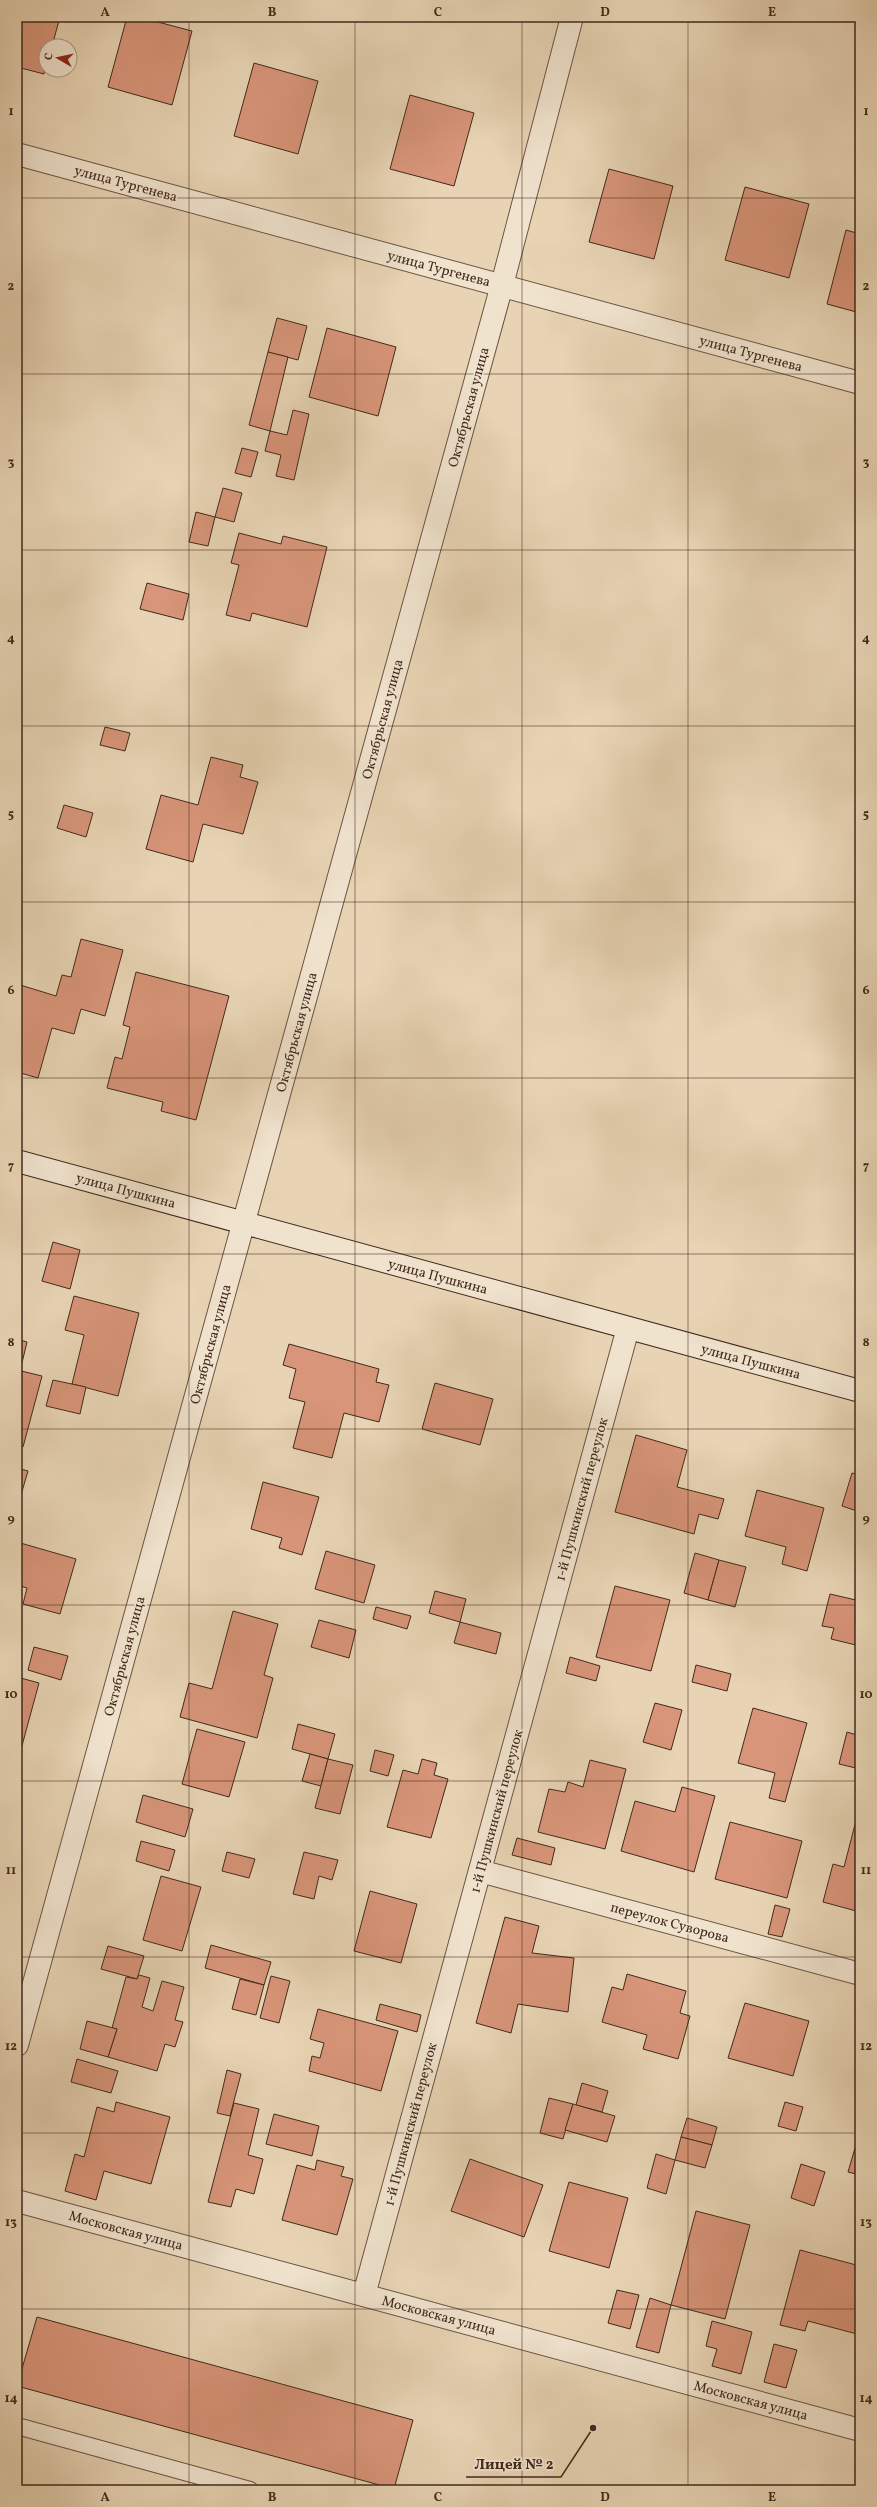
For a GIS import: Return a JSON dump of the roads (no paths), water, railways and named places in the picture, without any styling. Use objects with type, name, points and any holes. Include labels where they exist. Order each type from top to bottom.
[{"type":"street","name":"Октябрьская улица","points":[[17,2045],[502,285],[572,17]]},
{"type":"street","name":"улица Тургенева","points":[[17,154],[860,383]]},
{"type":"street","name":"улица Пушкина","points":[[17,1161],[860,1391]]},
{"type":"street","name":"1-й Пушкинский переулок","points":[[364,2295],[628,1328]]},
{"type":"street","name":"переулок Суворова","points":[[480,1871],[860,1974]]},
{"type":"street","name":"Московская улица","points":[[17,2200],[860,2430]]},
{"type":"lane","points":[[17,2426],[250,2490]]},
{"type":"place","name":"Лицей № 2","points":[[593,2428]]}]
